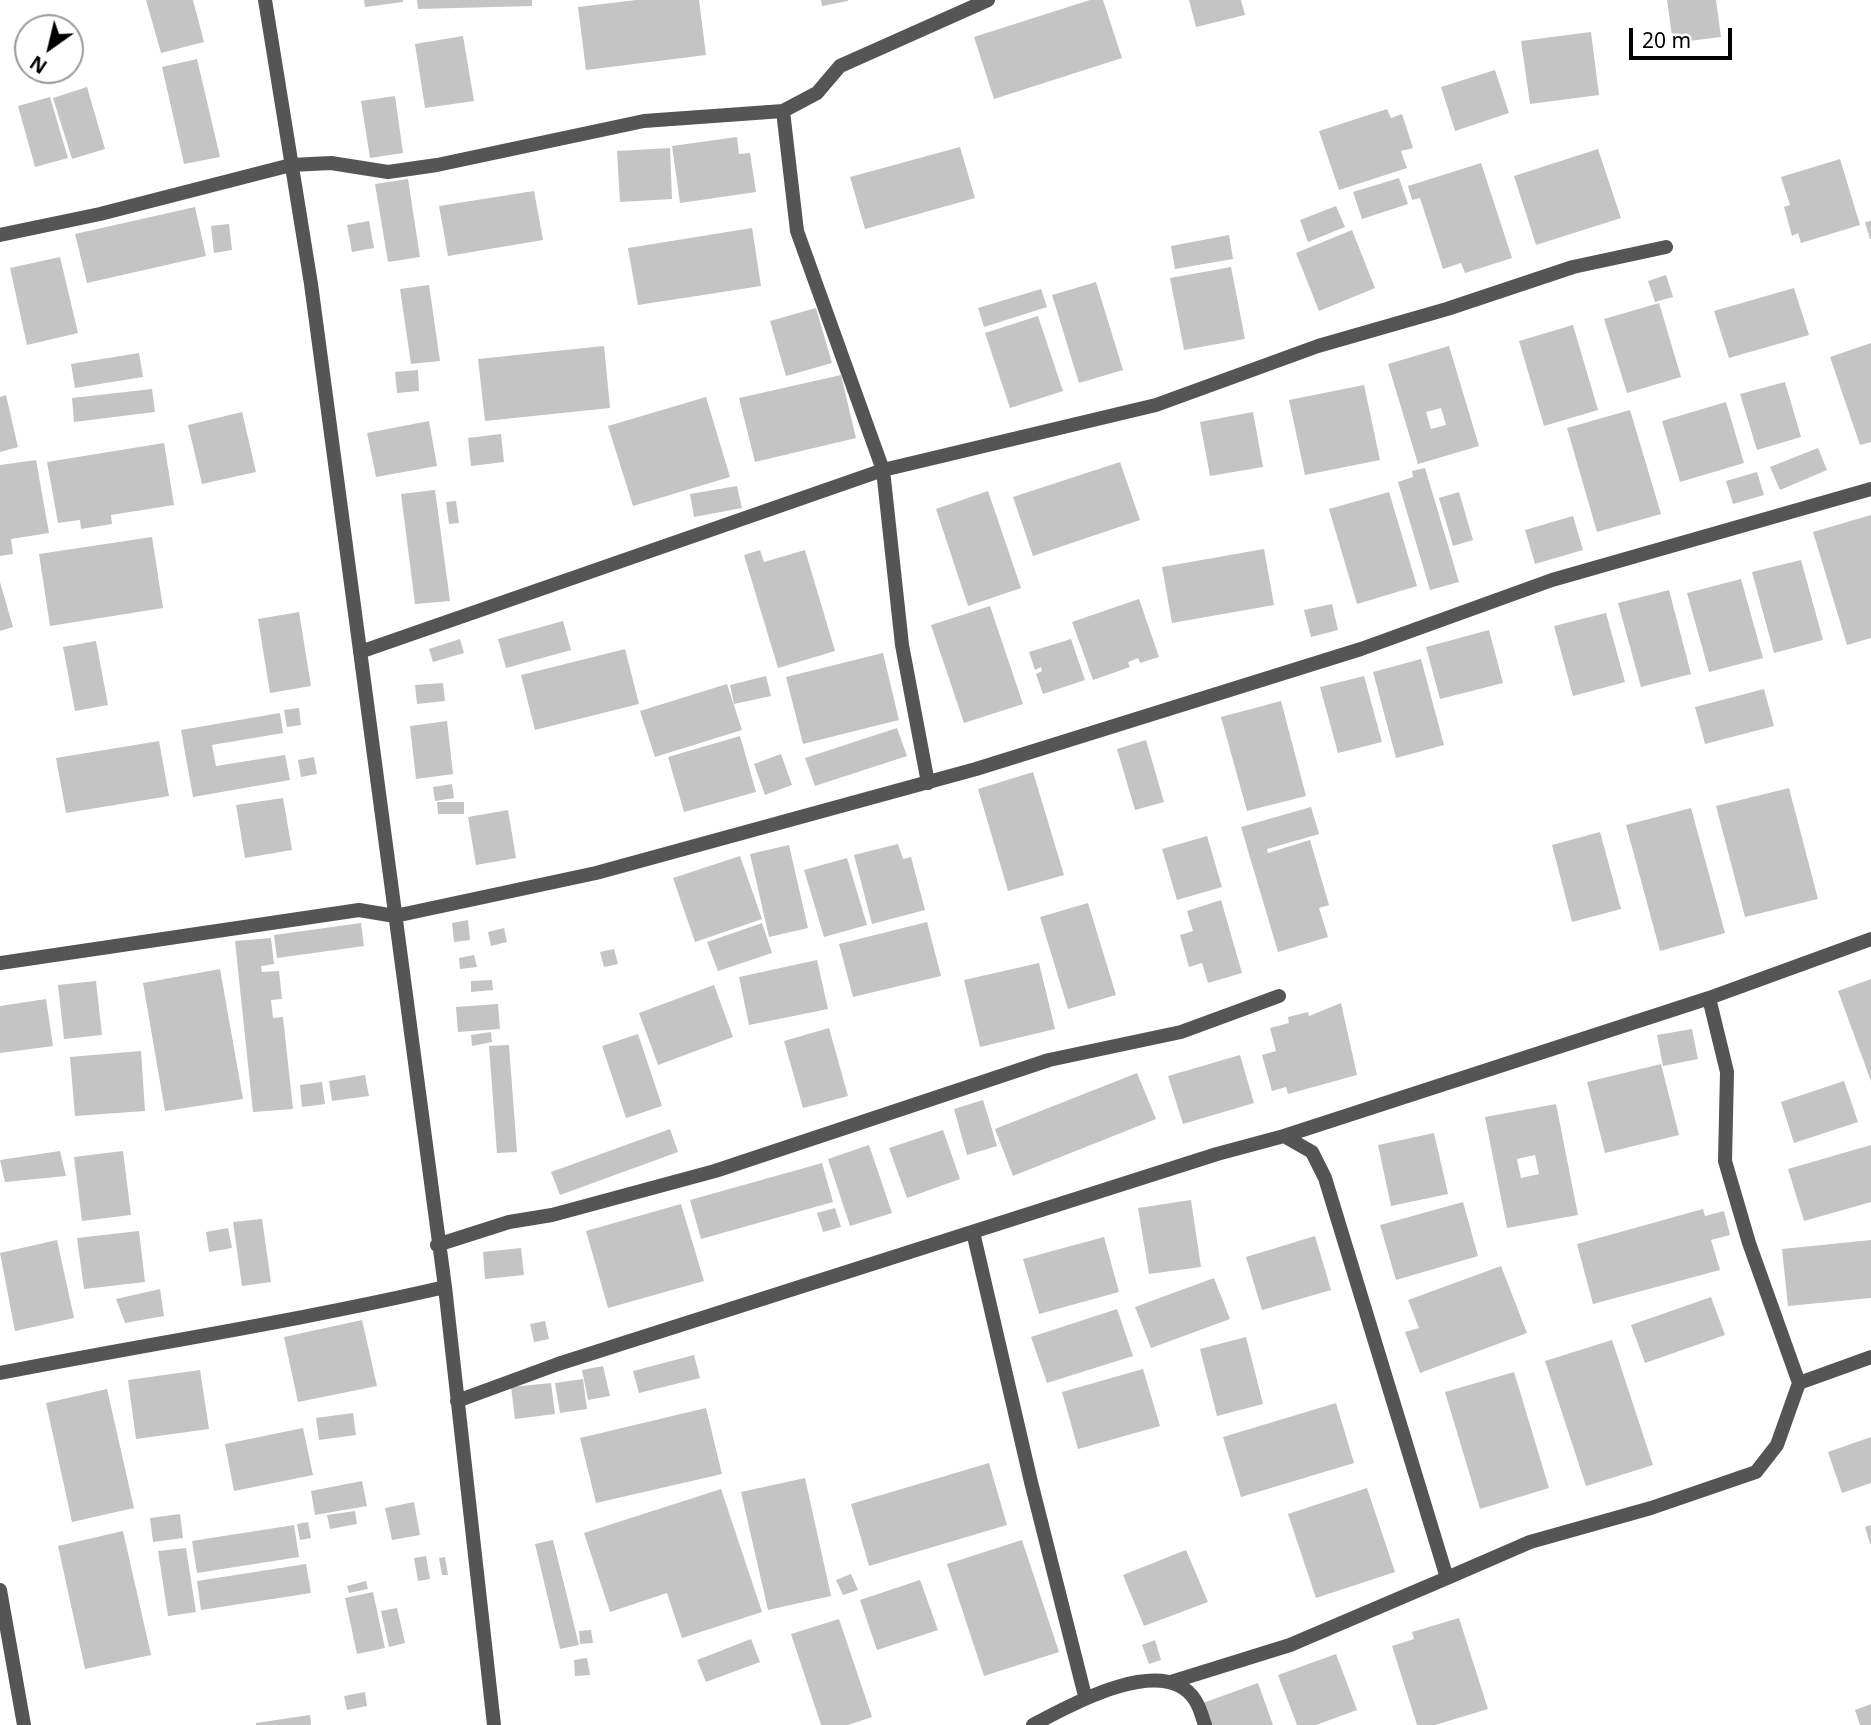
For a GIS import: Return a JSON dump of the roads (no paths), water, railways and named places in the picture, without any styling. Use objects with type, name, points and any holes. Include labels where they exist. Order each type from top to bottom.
[{"type":"street","points":[[265,0],[313,298],[437,1245],[445,1287],[494,1725]]},
{"type":"street","points":[[0,235],[100,214],[291,165],[331,163],[388,172],[437,165],[644,121],[783,111],[817,93],[841,66],[988,0]]},
{"type":"street","points":[[783,111],[797,231],[883,470],[902,645],[928,783]]},
{"type":"street","points":[[360,652],[883,470],[1156,405],[1318,346],[1447,309],[1573,267],[1666,247]]},
{"type":"street","points":[[0,963],[359,910],[395,916],[596,873],[928,783],[1361,649],[1552,580],[1871,489]]},
{"type":"street","points":[[457,1401],[571,1360],[1284,1136],[1709,998],[1871,939]]},
{"type":"street","points":[[437,1245],[509,1222],[552,1215],[715,1171],[1049,1060],[1181,1032],[1279,996]]},
{"type":"street","points":[[1033,1725],[1085,1696],[1147,1681],[1171,1682],[1290,1646],[1530,1542],[1651,1507],[1756,1472],[1777,1445],[1799,1383],[1749,1243],[1725,1161],[1727,1072],[1709,998]]},
{"type":"street","points":[[1284,1136],[1312,1153],[1325,1178],[1447,1578]]},
{"type":"street","points":[[974,1232],[1027,1468],[1085,1696]]},
{"type":"street","points":[[0,1373],[175,1338],[330,1314],[445,1287]]},
{"type":"street","points":[[1799,1383],[1871,1357]]},
{"type":"street","points":[[0,1590],[24,1725]]},
{"type":"street","points":[[1171,1682],[1195,1698],[1205,1725]]}]
